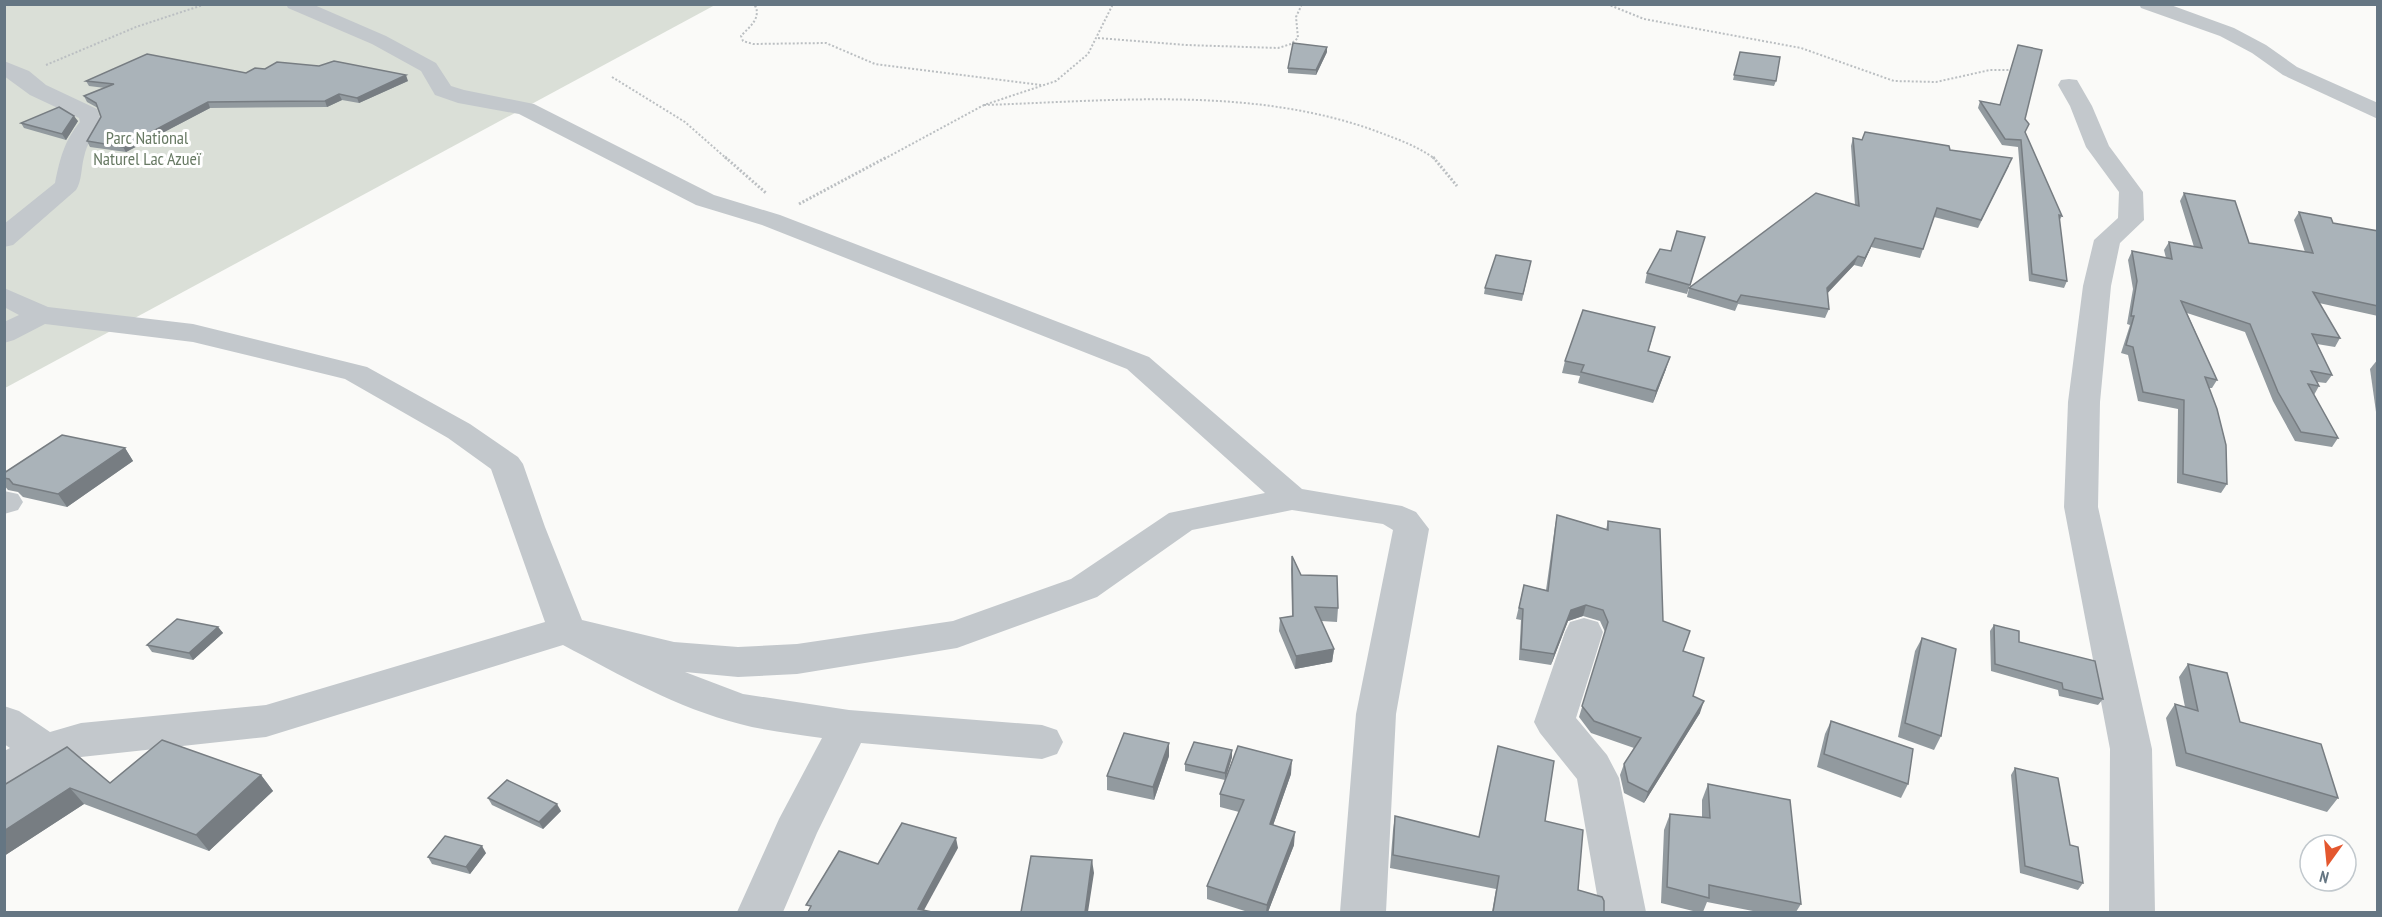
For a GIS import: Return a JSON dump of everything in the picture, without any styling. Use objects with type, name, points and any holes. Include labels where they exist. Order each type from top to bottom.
[{"type":"street","points":[[295,4],[369,35],[429,67],[443,90],[458,96],[526,109],[705,200],[779,216],[1138,363],[1292,500]]},
{"type":"street","points":[[2148,4],[2227,32],[2259,49],[2290,71],[2378,112]]},
{"type":"street","points":[[4,239],[67,185],[72,156],[78,139],[91,123],[89,114],[38,90],[13,72]]},
{"type":"street","points":[[2069,85],[2081,106],[2098,147],[2131,192],[2131,220],[2107,240],[2097,286],[2084,402],[2081,507],[2130,749],[2132,912]]},
{"type":"street","points":[[4,296],[41,315],[193,333],[356,373],[459,431],[506,464],[518,505],[547,572],[567,630],[676,686],[741,710],[849,726],[1042,742]]},
{"type":"street","points":[[4,334],[41,315]]},
{"type":"street","points":[[4,772],[44,750],[81,740],[266,721],[567,630],[674,657],[738,662],[797,659],[957,634],[1084,588],[1181,521],[1292,500],[1390,514],[1404,520],[1411,529],[1376,714],[1363,912]]},
{"type":"street","points":[[1584,632],[1555,722],[1592,767],[1598,778],[1623,912]]},
{"type":"street","points":[[4,722],[44,750]]},
{"type":"street","points":[[760,912],[795,832],[849,726]]},
{"type":"path","points":[[13,72],[206,4]]},
{"type":"path","points":[[751,4],[756,7],[758,13],[755,21],[741,36],[743,40],[753,44],[826,43],[875,64],[1045,85]]},
{"type":"path","points":[[612,77],[685,122],[779,216],[984,105],[1045,85],[1064,76],[1088,54],[1113,4]]},
{"type":"path","points":[[1098,38],[1186,45],[1278,48],[1291,44],[1298,38],[1296,16],[1302,4]]},
{"type":"path","points":[[1607,4],[1644,19],[1801,48],[1894,81],[1936,82],[1990,70],[2016,70]]},
{"type":"path","points":[[984,105],[1182,100],[1302,111],[1346,120],[1379,131],[1417,148],[1436,159],[1457,186]]},
{"type":"green space","name":"Parc National Naturel Lac Azueï","points":[[5,5],[715,5],[5,388]]},
{"type":"building","points":[[1293,43],[1327,47],[1316,70],[1288,68]]},
{"type":"building","points":[[2018,45],[2042,50],[2025,119],[2029,124],[2025,132],[2062,216],[2059,215],[2067,281],[2032,274],[2021,140],[2005,139],[1980,101],[2000,105]]},
{"type":"building","points":[[1740,52],[1780,57],[1776,81],[1734,75]]},
{"type":"building","points":[[147,54],[246,73],[255,68],[265,69],[277,62],[319,66],[334,61],[406,75],[357,98],[339,94],[325,101],[208,102],[123,147],[87,141],[101,117],[96,103],[84,96],[114,84],[86,81]]},
{"type":"building","points":[[59,107],[74,116],[62,134],[21,123]]},
{"type":"building","points":[[1865,132],[1949,146],[1950,150],[2012,158],[1981,220],[1937,208],[1923,249],[1875,238],[1865,258],[1858,256],[1827,288],[1829,309],[1741,295],[1737,302],[1689,288],[1816,193],[1859,206],[1853,138],[1862,140]]},
{"type":"building","points":[[2184,193],[2235,201],[2249,243],[2313,253],[2299,212],[2331,218],[2333,223],[2378,231],[2378,306],[2313,292],[2340,338],[2312,334],[2332,375],[2311,371],[2319,386],[2308,384],[2338,438],[2301,432],[2278,392],[2250,324],[2181,301],[2217,380],[2205,377],[2217,409],[2226,445],[2227,484],[2183,474],[2184,400],[2143,392],[2133,347],[2126,345],[2134,316],[2131,316],[2137,281],[2132,251],[2172,259],[2169,242],[2202,248]]},
{"type":"building","points":[[1677,231],[1705,237],[1690,285],[1647,273],[1660,249],[1671,251]]},
{"type":"building","points":[[1496,255],[1531,261],[1523,294],[1485,288]]},
{"type":"building","points":[[1583,310],[1655,327],[1648,351],[1670,357],[1656,391],[1581,372],[1584,365],[1565,361]]},
{"type":"building","points":[[62,435],[125,448],[58,494],[13,484],[9,479],[4,478],[4,473]]},
{"type":"building","points":[[1557,515],[1608,530],[1608,521],[1660,529],[1663,621],[1690,631],[1683,651],[1704,658],[1693,696],[1704,701],[1648,792],[1628,782],[1624,764],[1641,738],[1594,721],[1582,706],[1608,622],[1603,610],[1586,605],[1571,610],[1554,654],[1521,649],[1523,609],[1519,608],[1524,585],[1548,591]]},
{"type":"building","points":[[1292,556],[1301,575],[1337,576],[1338,608],[1315,607],[1334,649],[1296,656],[1280,618],[1293,616]]},
{"type":"building","points":[[177,619],[218,627],[189,653],[147,645]]},
{"type":"building","points":[[1994,625],[2019,631],[2019,642],[2095,661],[2103,699],[2063,689],[2062,683],[1995,664]]},
{"type":"building","points":[[1922,638],[1956,649],[1941,736],[1905,723]]},
{"type":"building","points":[[2188,664],[2227,673],[2240,722],[2321,744],[2338,798],[2186,753],[2175,704],[2198,711]]},
{"type":"building","points":[[1831,721],[1913,749],[1908,784],[1824,754]]},
{"type":"building","points":[[1124,733],[1169,743],[1153,787],[1107,776]]},
{"type":"building","points":[[162,740],[261,775],[196,835],[70,788],[4,831],[4,785],[67,747],[110,783]]},
{"type":"building","points":[[1194,742],[1232,750],[1225,773],[1185,764]]},
{"type":"building","points":[[1238,746],[1292,760],[1270,824],[1295,832],[1267,905],[1207,886],[1244,800],[1220,794]]},
{"type":"building","points":[[1498,746],[1554,761],[1545,821],[1583,830],[1578,890],[1602,897],[1604,912],[1493,912],[1499,876],[1393,855],[1395,816],[1479,837]]},
{"type":"building","points":[[2015,768],[2058,778],[2070,845],[2078,847],[2083,883],[2025,866]]},
{"type":"building","points":[[507,780],[557,804],[539,822],[488,798]]},
{"type":"building","points":[[1708,784],[1790,800],[1801,904],[1709,885],[1709,898],[1667,887],[1670,814],[1710,818]]},
{"type":"building","points":[[902,823],[956,838],[918,909],[932,912],[808,912],[811,906],[806,905],[839,851],[878,864]]},
{"type":"building","points":[[445,836],[482,846],[466,867],[428,857]]},
{"type":"building","points":[[1031,856],[1092,860],[1085,912],[1021,912]]}]
